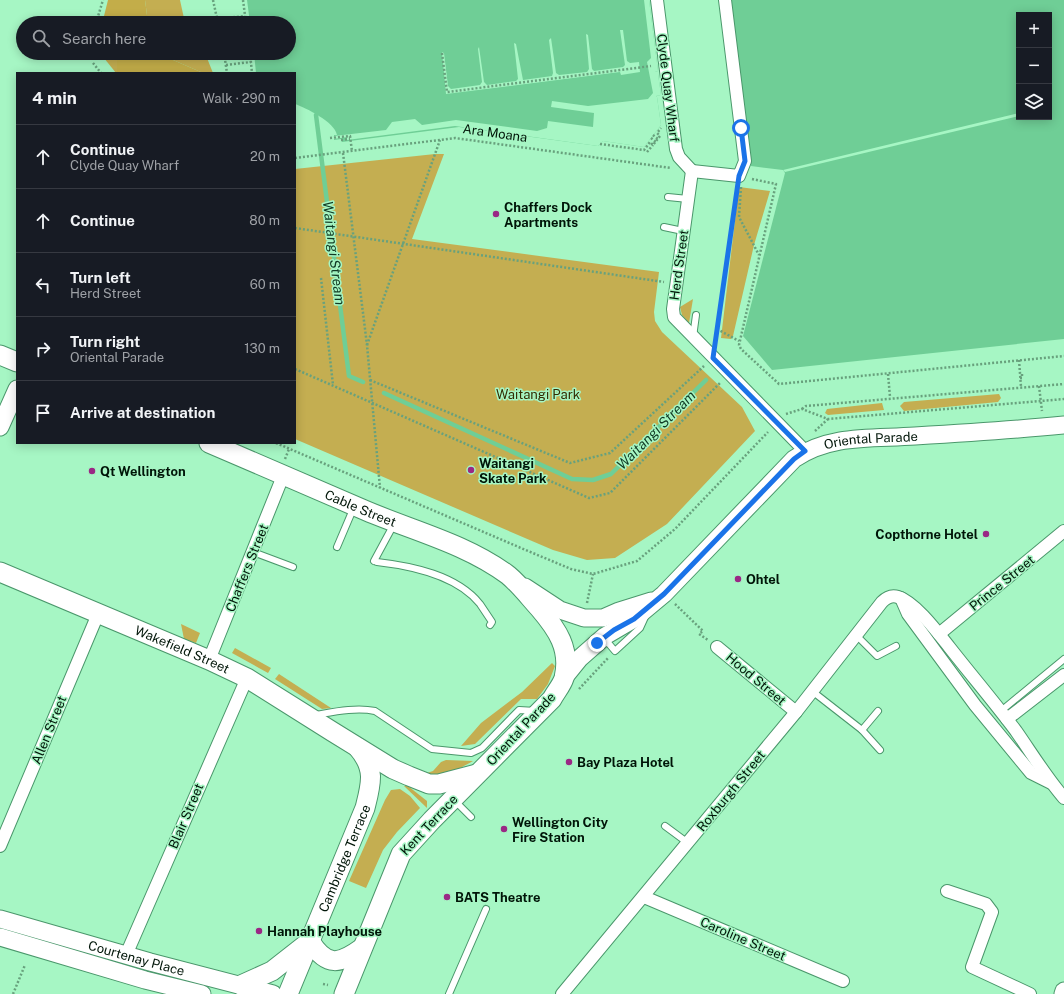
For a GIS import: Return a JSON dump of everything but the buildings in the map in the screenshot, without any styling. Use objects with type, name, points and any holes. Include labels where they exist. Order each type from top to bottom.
[{"type":"main road","points":[[0,355],[16,362]]},
{"type":"main road","points":[[0,427],[16,391]]},
{"type":"main road","name":"Oriental Parade","points":[[446,791],[478,774],[552,699],[563,680],[580,658],[603,637],[634,619],[660,597],[794,459],[805,451],[828,442],[1064,425]]},
{"type":"main road","name":"Cable Street","points":[[212,444],[283,470],[354,506],[477,556],[560,610],[584,618],[603,618],[660,597]]},
{"type":"main road","name":"Wakefield Street","points":[[0,572],[209,660],[247,678],[394,769],[446,791]]},
{"type":"main road","name":"Cable Street","points":[[509,576],[560,635],[566,657],[563,680]]},
{"type":"main road","name":"Cambridge Terrace","points":[[288,994],[365,808],[370,789],[371,767],[366,757],[355,744]]},
{"type":"main road","name":"Kent Terrace","points":[[336,989],[362,948],[401,854],[446,791]]},
{"type":"main road","name":"Courtenay Place","points":[[0,919],[126,955],[200,986]]},
{"type":"main road","name":"Courtenay Place","points":[[0,937],[100,968],[200,986],[241,985],[273,994]]},
{"type":"main road","points":[[241,985],[272,971],[310,941],[320,954],[332,960],[346,959],[362,948]]},
{"type":"street","name":"Clyde Quay Wharf","points":[[657,0],[676,149],[679,156],[692,170]]},
{"type":"street","points":[[692,170],[716,176],[740,179],[745,161],[725,0]]},
{"type":"street","name":"Herd Street","points":[[692,170],[676,283],[673,309],[674,318],[805,451]]},
{"type":"street","name":"Chaffers Street","points":[[209,660],[253,552],[283,470]]},
{"type":"street","name":"Prince Street","points":[[939,634],[1064,531]]},
{"type":"street","name":"Roxburgh Street","points":[[565,993],[796,712],[885,599],[893,596],[901,598]]},
{"type":"street","points":[[901,598],[914,607],[939,634],[1004,715],[1042,767],[1051,783],[1064,798]]},
{"type":"street","points":[[901,598],[908,614],[975,705],[1032,772],[1051,783]]},
{"type":"street","name":"Allen Street","points":[[0,846],[98,614]]},
{"type":"street","name":"Hood Street","points":[[717,646],[796,712]]},
{"type":"street","points":[[1004,715],[1064,675]]},
{"type":"street","name":"Blair Street","points":[[126,955],[247,678]]},
{"type":"street","points":[[947,891],[986,904],[992,912],[972,967],[1030,994]]},
{"type":"street","name":"Caroline Street","points":[[644,897],[843,981]]},
{"type":"lane","points":[[668,197],[688,199]]},
{"type":"lane","points":[[664,227],[683,231]]},
{"type":"lane","points":[[693,338],[696,314]]},
{"type":"lane","points":[[337,547],[354,506]]},
{"type":"lane","points":[[395,522],[375,561],[417,569],[452,581],[479,603],[492,622],[490,625]]},
{"type":"lane","points":[[253,552],[293,567]]},
{"type":"lane","points":[[856,635],[877,656],[896,646]]},
{"type":"lane","points":[[1004,715],[1064,659]]},
{"type":"lane","points":[[812,691],[862,730],[880,750]]},
{"type":"lane","points":[[308,717],[336,712],[368,710],[375,712],[432,749],[471,753],[482,748],[519,710],[541,711]]},
{"type":"lane","points":[[862,730],[878,711]]},
{"type":"lane","points":[[446,791],[471,817]]},
{"type":"lane","points":[[665,826],[688,843]]},
{"type":"lane","points":[[449,994],[486,909]]},
{"type":"path","points":[[98,16],[103,0]]},
{"type":"path","points":[[213,0],[216,16]]},
{"type":"path","points":[[243,0],[245,16]]},
{"type":"path","points":[[442,53],[447,92],[650,66]]},
{"type":"path","points":[[225,60],[228,72]]},
{"type":"path","points":[[226,65],[251,62],[252,72]]},
{"type":"path","points":[[93,63],[100,72]]},
{"type":"path","points":[[647,152],[660,136],[657,133],[663,125]]},
{"type":"path","points":[[653,135],[657,140]]},
{"type":"path","points":[[330,138],[350,136],[352,151]]},
{"type":"path","name":"Ara Moana","points":[[296,158],[455,138],[692,170]]},
{"type":"path","points":[[651,138],[657,140]]},
{"type":"path","points":[[341,140],[350,139]]},
{"type":"path","points":[[367,345],[440,140]]},
{"type":"path","points":[[600,144],[644,150],[650,142],[653,145]]},
{"type":"path","points":[[343,153],[367,345],[380,488]]},
{"type":"path","points":[[740,179],[739,217],[759,255]]},
{"type":"path","points":[[370,380],[570,463],[610,453],[713,358],[740,179]]},
{"type":"path","points":[[753,179],[776,184],[739,341],[741,350],[779,384],[1064,356]]},
{"type":"path","points":[[296,228],[676,283]]},
{"type":"path","points":[[321,278],[333,386]]},
{"type":"path","points":[[717,329],[739,341]]},
{"type":"path","points":[[1019,360],[1021,387]]},
{"type":"path","points":[[296,369],[589,498],[610,493],[728,374]]},
{"type":"path","points":[[1020,378],[1022,378],[1022,372]]},
{"type":"path","points":[[888,374],[890,397]]},
{"type":"path","points":[[786,413],[802,409],[806,406],[890,397],[1064,384]]},
{"type":"path","points":[[1039,386],[1043,417]]},
{"type":"path","points":[[802,409],[828,419],[1064,399]]},
{"type":"path","points":[[278,444],[571,569],[593,574],[637,561],[675,529],[770,429]]},
{"type":"path","points":[[283,470],[289,449]]},
{"type":"path","points":[[587,604],[593,574]]},
{"type":"path","points":[[660,597],[703,631],[699,634],[717,646]]},
{"type":"path","points":[[13,994],[25,966]]},
{"type":"path","points":[[323,984],[336,989]]},
{"type":"green space","points":[[145,0],[180,0],[183,16],[147,16]]},
{"type":"green space","points":[[106,60],[119,60],[117,72],[115,72]]},
{"type":"green space","points":[[173,60],[208,60],[213,72],[201,72]]},
{"type":"green space","name":"Waitangi Park","points":[[444,154],[412,239],[659,272],[654,312],[655,321],[662,332],[742,407],[755,431],[667,524],[615,558],[587,560],[553,550],[296,439],[296,169]]},
{"type":"green space","points":[[739,187],[770,191],[754,245],[733,336],[731,339],[721,338]]},
{"type":"green space","points":[[693,299],[689,323],[682,315],[680,307]]},
{"type":"green space","points":[[999,394],[1001,398],[998,402],[904,411],[900,406],[904,402]]},
{"type":"green space","points":[[882,403],[884,410],[828,415],[825,413],[827,409]]},
{"type":"green space","points":[[181,624],[200,633],[196,643],[184,639]]},
{"type":"green space","points":[[235,648],[271,668],[268,673],[232,653]]},
{"type":"green space","points":[[552,663],[555,666],[548,684],[537,699],[521,699],[475,744],[461,746],[481,723],[522,692]]},
{"type":"green space","points":[[279,674],[331,708],[322,709],[275,679]]},
{"type":"green space","points":[[446,760],[473,761],[460,768],[441,775],[421,775],[433,771],[441,762]]},
{"type":"green space","points":[[404,786],[408,786],[427,801],[427,808]]},
{"type":"green space","points":[[400,789],[410,796],[420,808],[397,832],[383,850],[366,888],[349,881],[385,800],[391,790]]},
{"type":"shaded area","points":[[108,0],[145,0],[147,16],[104,16]]},
{"type":"shaded area","points":[[247,0],[649,0],[658,71],[655,72],[655,74],[658,74],[661,95],[656,96],[661,125],[644,147],[603,141],[598,146],[459,127],[342,142],[341,139],[334,140],[334,135],[337,135],[331,125],[313,112],[296,104],[296,72],[256,72],[255,60],[296,60],[296,16],[249,16]]},
{"type":"shaded area","points":[[730,0],[1064,0],[1064,339],[772,370],[743,336],[785,173],[783,170],[751,166]]},
{"type":"shaded area","points":[[117,60],[173,60],[201,72],[117,72]]},
{"type":"pier","points":[[644,0],[649,0],[658,71],[655,72],[655,74],[658,74],[661,95],[656,96],[661,125],[644,147],[603,141],[598,146],[455,126],[347,140],[347,137],[334,139],[334,136],[386,130],[392,122],[415,119],[422,125],[456,120],[537,131],[547,128],[548,121],[593,127],[594,113],[551,107],[552,101],[588,106],[648,99],[653,93],[647,62],[651,58]]},
{"type":"pier","points":[[620,30],[623,30],[627,61],[630,63],[639,62],[640,72],[621,75],[620,72],[446,94],[442,52],[444,53],[448,86],[451,89],[480,85],[482,82],[479,47],[484,82],[487,85],[516,81],[518,79],[514,43],[516,44],[523,80],[552,76],[553,73],[549,40],[551,38],[556,73],[559,75],[587,72],[589,69],[586,34],[588,35],[592,69],[594,71],[623,67],[625,65]]},
{"type":"pier","points":[[1016,114],[1016,117],[785,172],[783,170]]},
{"type":"waterway","name":"Waitangi Stream","points":[[316,115],[349,376],[363,382]]},
{"type":"waterway","name":"Waitangi Stream","points":[[384,393],[572,479],[593,480],[611,474],[706,380]]},
{"type":"place","name":"Chaffers Dock Apartments","points":[[496,214]]},
{"type":"place","name":"Waitangi Skate Park","points":[[471,470]]},
{"type":"place","name":"Qt Wellington","points":[[92,471]]},
{"type":"place","name":"Copthorne Hotel","points":[[986,534]]},
{"type":"place","name":"Ohtel","points":[[738,579]]},
{"type":"place","name":"Bay Plaza Hotel","points":[[569,762]]},
{"type":"place","name":"Wellington City Fire Station","points":[[504,829]]},
{"type":"place","name":"BATS Theatre","points":[[447,897]]},
{"type":"place","name":"Hannah Playhouse","points":[[259,931]]},
{"type":"route","points":[[597,643],[614,630],[634,619],[664,594],[794,459],[805,451],[713,358],[739,176],[745,161],[741,128]]}]
